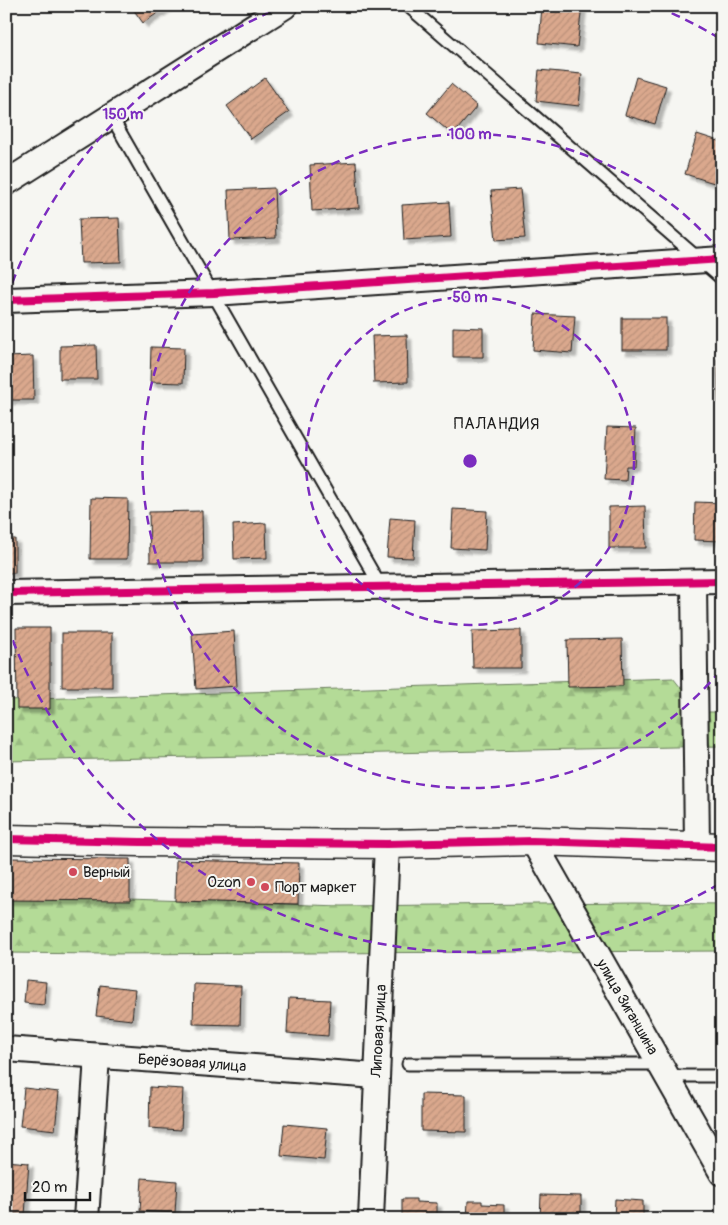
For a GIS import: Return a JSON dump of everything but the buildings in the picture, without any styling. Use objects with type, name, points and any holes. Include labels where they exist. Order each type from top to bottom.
[{"type":"street","points":[[6,183],[284,6]]},
{"type":"street","points":[[6,300],[214,293],[711,260]]},
{"type":"street","points":[[6,839],[387,844],[533,842],[709,847],[694,582]]},
{"type":"street","points":[[6,593],[722,582]]},
{"type":"street","name":"улица Зиганшина","points":[[533,842],[722,1173]]},
{"type":"street","name":"Липовая улица","points":[[371,1219],[387,844]]},
{"type":"street","name":"Берёзовая улица","points":[[6,1049],[377,1076]]},
{"type":"street","points":[[86,1219],[98,1057]]},
{"type":"lane","points":[[408,6],[711,260],[722,280]]},
{"type":"lane","points":[[111,116],[381,587]]},
{"type":"lane","points":[[408,1064],[663,1070],[722,1076]]},
{"type":"green space","points":[[673,678],[700,712],[722,712],[722,746],[6,761],[6,700]]},
{"type":"green space","points":[[6,895],[341,906],[722,904],[722,951],[6,953]]},
{"type":"cycle path","points":[[6,300],[214,293],[722,259]]},
{"type":"cycle path","points":[[6,593],[722,581]]},
{"type":"cycle path","points":[[6,839],[387,844],[533,841],[722,847]]},
{"type":"place","name":"Верный","points":[[73,872]]},
{"type":"place","name":"Ozon","points":[[251,882]]},
{"type":"place","name":"Порт маркет","points":[[265,887]]},
{"type":"district","name":"ПАЛАНДИЯ","points":[[497,424]]}]
